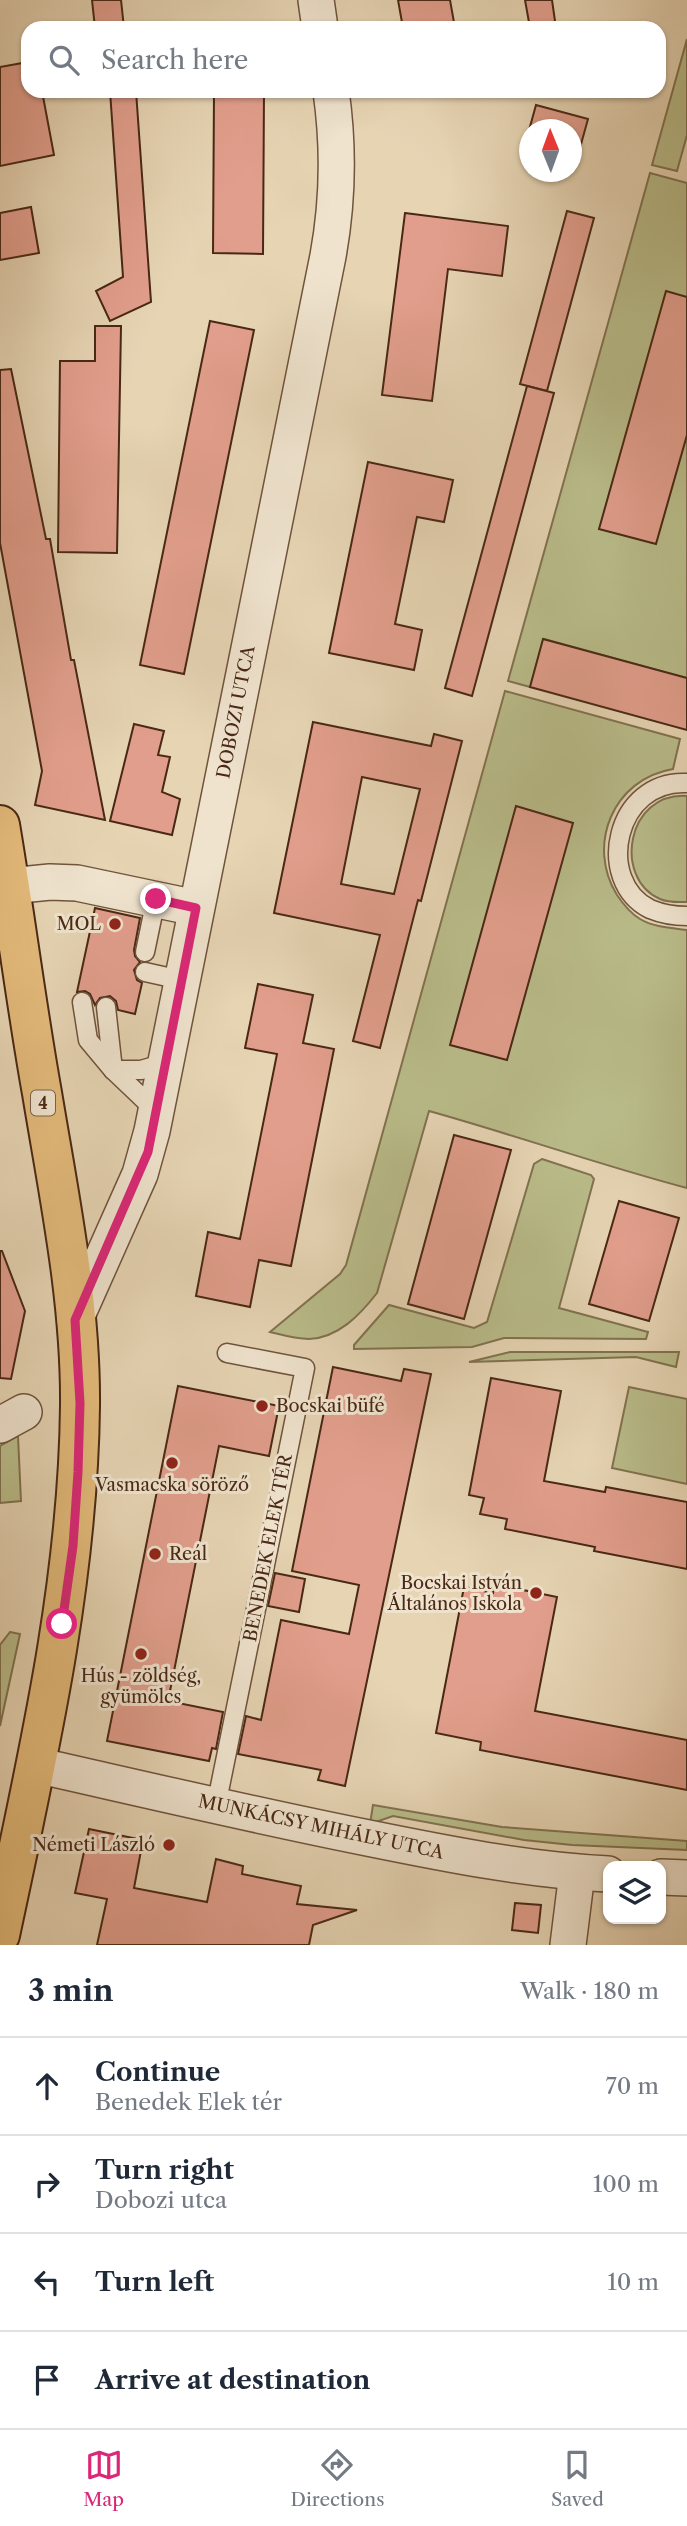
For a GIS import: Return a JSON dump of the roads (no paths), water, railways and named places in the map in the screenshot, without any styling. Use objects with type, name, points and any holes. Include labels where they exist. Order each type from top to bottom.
[{"type":"main road","name":"4","points":[[0,825],[26,1002],[69,1250],[80,1403],[73,1546],[62,1624],[0,1935]]},
{"type":"street","points":[[316,0],[319,21]]},
{"type":"street","name":"DOBOZI UTCA","points":[[75,1320],[148,1152],[333,231],[337,156],[332,98]]},
{"type":"street","points":[[10,886],[50,882],[77,883],[196,908]]},
{"type":"street","name":"MUNKÁCSY MIHÁLY UTCA","points":[[36,1765],[438,1852],[507,1865],[592,1874]]},
{"type":"street","points":[[568,1945],[592,1874]]},
{"type":"street","points":[[666,1877],[687,1878]]},
{"type":"lane","points":[[687,783],[663,785],[634,804],[620,831],[618,855],[626,884],[636,899],[649,908],[666,914],[687,916]]},
{"type":"lane","points":[[145,952],[156,899]]},
{"type":"lane","points":[[145,972],[181,980]]},
{"type":"lane","points":[[82,1002],[88,1040],[113,1070],[156,1111]]},
{"type":"lane","points":[[106,1007],[113,1070]]},
{"type":"lane","points":[[113,1070],[141,1070],[165,1063]]},
{"type":"lane","name":"BENEDEK ELEK TÉR","points":[[216,1806],[305,1368],[227,1353]]},
{"type":"place","name":"MOL","points":[[115,924]]},
{"type":"place","name":"Bocskai büfé","points":[[262,1406]]},
{"type":"place","name":"Vasmacska söröző","points":[[172,1463]]},
{"type":"place","name":"Reál","points":[[155,1554]]},
{"type":"place","name":"Bocskai István Általános Iskola","points":[[536,1593]]},
{"type":"place","name":"Hús - zöldség, gyümölcs","points":[[141,1654]]},
{"type":"place","name":"Németi László","points":[[169,1845]]}]
